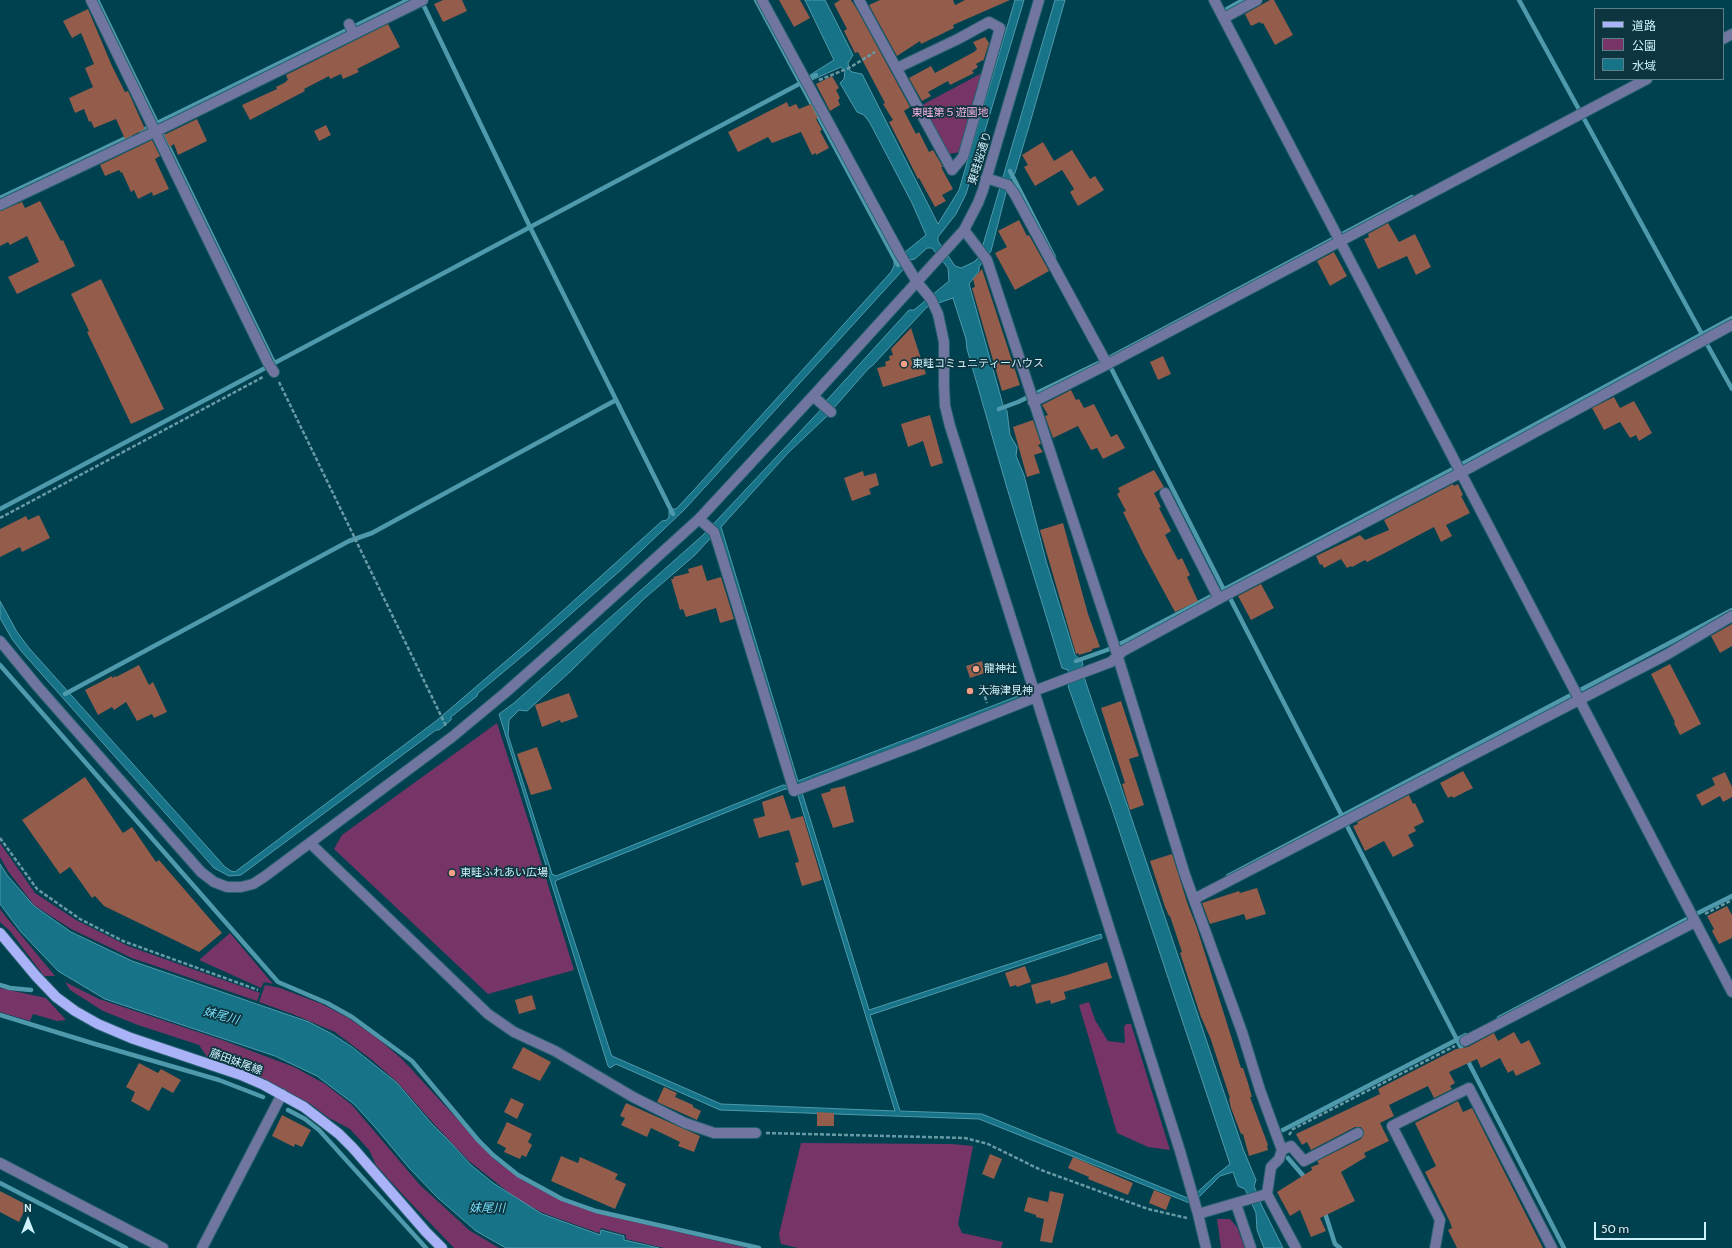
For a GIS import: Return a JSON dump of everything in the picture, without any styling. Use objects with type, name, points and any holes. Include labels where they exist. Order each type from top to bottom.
[{"type":"main road","name":"藤田妹尾線","points":[[0,933],[36,976],[56,997],[98,1024],[131,1038],[241,1075],[282,1094],[304,1107],[339,1134],[361,1156],[426,1232],[442,1248]]},
{"type":"street","points":[[91,0],[156,128],[272,368]]},
{"type":"street","points":[[762,0],[808,82],[900,254],[917,282],[933,303],[943,335],[944,393],[945,406],[950,426],[1198,1214],[1206,1248]]},
{"type":"street","points":[[859,0],[952,170],[963,157],[1000,28],[989,22],[958,39],[897,68]]},
{"type":"street","name":"東畦桜通り","points":[[0,641],[43,693],[201,872],[214,882],[227,887],[241,887],[253,884],[311,844],[452,737],[505,693],[699,519],[964,230],[978,203],[1039,0]]},
{"type":"street","points":[[1214,0],[1732,992]]},
{"type":"street","points":[[1224,18],[1257,0]]},
{"type":"street","points":[[0,205],[353,30],[417,1]]},
{"type":"street","points":[[1031,398],[1105,361],[1339,237],[1645,80]]},
{"type":"street","points":[[986,178],[1008,185],[1014,192],[1105,361]]},
{"type":"street","points":[[964,230],[987,260],[1031,398],[1115,650],[1149,764],[1194,899],[1242,1032],[1277,1139],[1282,1150],[1279,1158],[1271,1166],[1263,1196],[1296,1248]]},
{"type":"street","points":[[1115,650],[1123,651],[1459,468],[1732,325]]},
{"type":"street","points":[[813,396],[831,412]]},
{"type":"street","points":[[1165,493],[1214,588],[1223,596]]},
{"type":"street","points":[[699,519],[711,530],[720,547],[796,787],[1035,694],[1074,676],[1111,662],[1115,650]]},
{"type":"street","points":[[1194,899],[1343,822],[1577,695],[1666,655],[1732,616]]},
{"type":"street","points":[[311,844],[488,1014],[514,1032],[555,1051],[633,1097],[685,1123],[714,1133],[756,1133]]},
{"type":"street","points":[[1465,1041],[1694,921]]},
{"type":"street","points":[[1434,1248],[1440,1220],[1392,1126],[1468,1088],[1552,1248]]},
{"type":"street","points":[[202,1248],[282,1094]]},
{"type":"street","points":[[1282,1150],[1291,1146],[1304,1161],[1358,1133]]},
{"type":"street","points":[[0,1163],[163,1248]]},
{"type":"street","points":[[1198,1214],[1263,1196]]},
{"type":"street","points":[[1236,1204],[1251,1248]]},
{"type":"path","points":[[808,82],[849,68],[885,47]]},
{"type":"path","points":[[0,518],[272,368],[355,535],[445,724]]},
{"type":"path","points":[[981,685],[987,702]]},
{"type":"path","points":[[0,838],[38,889],[80,920],[123,941],[258,990]]},
{"type":"path","points":[[1694,921],[1732,900]]},
{"type":"path","points":[[1277,1139],[1289,1135],[1293,1129],[1455,1046]]},
{"type":"path","points":[[756,1133],[965,1138],[988,1144],[1041,1170],[1148,1209],[1184,1218],[1198,1214]]},
{"type":"green space","name":"東畦第５遊園地","points":[[982,73],[961,152],[949,154],[922,105]]},
{"type":"green space","name":"東畦ふれあい広場","points":[[497,723],[574,970],[488,994],[334,849],[342,835]]},
{"type":"green space","points":[[0,843],[35,893],[76,920],[128,946],[260,993],[257,1001],[132,958],[71,929],[34,905],[8,871],[0,857]]},
{"type":"green space","points":[[0,909],[55,976],[44,976],[10,931],[0,922]]},
{"type":"green space","points":[[230,933],[273,984],[264,982],[261,988],[199,960]]},
{"type":"green space","points":[[65,982],[99,999],[225,1041],[294,1067],[325,1084],[352,1105],[420,1185],[469,1230],[499,1248],[454,1248],[376,1165],[369,1150],[350,1129],[329,1118],[312,1105],[265,1080],[207,1057],[199,1045],[138,1025],[103,1011],[70,990]]},
{"type":"green space","points":[[265,985],[280,988],[322,1004],[350,1019],[377,1038],[402,1059],[495,1160],[524,1181],[556,1198],[596,1213],[747,1248],[664,1248],[626,1239],[626,1235],[601,1228],[599,1233],[543,1213],[517,1199],[469,1161],[398,1083],[372,1060],[335,1032],[259,1002]]},
{"type":"green space","points":[[0,988],[46,998],[66,1020],[57,1021],[33,1014],[30,1021],[0,1012]]},
{"type":"green space","points":[[1089,1002],[1095,1020],[1108,1041],[1125,1043],[1124,1027],[1126,1024],[1131,1024],[1170,1150],[1148,1147],[1117,1133],[1079,1005]]},
{"type":"green space","points":[[801,1143],[952,1144],[973,1146],[958,1224],[962,1233],[1003,1242],[1001,1248],[798,1248],[781,1244],[779,1234]]},
{"type":"green space","points":[[1217,1219],[1230,1219],[1237,1227],[1245,1248],[1221,1248]]},
{"type":"water","points":[[805,0],[825,0],[853,55],[848,63],[849,69],[852,72],[862,74],[938,224],[959,190],[1015,0],[1024,0],[966,194],[956,214],[938,237],[938,241],[955,266],[961,268],[974,262],[985,251],[983,245],[1055,0],[1065,0],[1015,173],[1009,181],[991,251],[969,284],[1003,405],[1007,411],[1010,435],[1017,447],[1016,456],[1024,475],[1046,561],[1075,655],[1082,661],[1083,665],[1081,666],[1086,683],[1243,1149],[1256,1180],[1254,1186],[1261,1204],[1283,1248],[1264,1248],[1257,1230],[1256,1213],[1245,1189],[1238,1186],[1233,1172],[1220,1176],[1192,1204],[979,1119],[720,1110],[616,1064],[610,1068],[608,1066],[499,714],[514,703],[703,535],[827,403],[827,400],[909,310],[914,310],[949,281],[948,268],[932,248],[927,248],[915,259],[910,260],[901,272],[685,509],[622,569],[531,649],[478,693],[477,696],[451,717],[451,720],[439,730],[436,730],[241,875],[229,876],[214,868],[22,652],[12,639],[0,618],[0,601],[17,632],[29,648],[225,867],[235,872],[436,721],[527,643],[662,521],[667,520],[669,517],[669,511],[676,509],[693,491],[891,272],[894,266],[894,261],[926,235],[912,203],[870,123],[864,115],[857,112],[840,83],[844,79],[845,71],[841,67],[812,80],[810,75],[834,60]],"holes":[[[953,298],[966,339],[967,349],[1007,488],[1062,668],[1068,670],[1072,680],[1068,686],[1111,806],[1230,1164],[1190,1199],[982,1114],[900,1111],[870,1015],[1102,938],[1101,934],[869,1010],[800,786],[1021,700],[1018,696],[798,781],[721,527],[788,453],[826,417],[868,369],[927,307]],[[717,531],[790,786],[783,785],[556,876],[552,874],[508,735],[509,720],[519,710],[527,711],[572,670],[645,598],[695,555]],[[785,789],[796,789],[895,1111],[721,1104],[612,1056],[555,882]]]},
{"type":"water","name":"妹尾川","points":[[0,864],[7,875],[34,906],[71,932],[132,961],[309,1022],[332,1034],[352,1047],[397,1083],[431,1123],[471,1165],[493,1183],[542,1214],[600,1235],[601,1230],[624,1236],[624,1240],[659,1248],[506,1248],[476,1231],[438,1198],[410,1169],[354,1104],[317,1076],[275,1056],[105,999],[58,971],[21,932],[0,904]]},
{"type":"building","points":[[443,0],[462,0],[467,11],[443,22],[434,4]]},
{"type":"building","points":[[779,0],[800,0],[810,18],[794,27]]},
{"type":"building","points":[[840,0],[851,0],[858,11],[910,107],[904,111],[916,134],[919,132],[929,152],[933,150],[943,167],[941,167],[953,189],[942,195],[946,201],[935,207],[919,178],[918,179],[889,122],[893,120],[883,104],[885,103],[858,52],[855,53],[844,31],[847,29],[834,4]]},
{"type":"building","points":[[880,0],[953,0],[955,5],[965,0],[1010,0],[953,25],[954,28],[921,44],[920,41],[897,56],[869,5]]},
{"type":"building","points":[[1270,0],[1274,0],[1293,35],[1275,45],[1263,23],[1261,24],[1260,22],[1251,26],[1245,14]]},
{"type":"building","points":[[88,9],[112,66],[125,92],[128,91],[145,129],[125,139],[116,119],[94,128],[91,121],[89,122],[84,109],[75,113],[69,98],[93,87],[85,68],[94,64],[81,33],[72,38],[63,21]]},
{"type":"building","points":[[388,24],[400,47],[357,69],[359,72],[343,79],[341,74],[330,79],[329,76],[304,89],[305,91],[250,120],[242,105],[277,89],[276,87],[288,80],[286,75]]},
{"type":"building","points":[[985,37],[989,43],[983,62],[983,60],[976,64],[978,67],[972,71],[974,73],[950,85],[948,81],[928,92],[931,96],[922,101],[909,78],[931,66],[935,73],[974,52],[977,49],[973,42]]},
{"type":"building","points":[[832,76],[839,88],[836,90],[840,98],[838,100],[840,105],[830,111],[816,84]]},
{"type":"building","points":[[787,102],[789,107],[796,104],[799,109],[811,104],[818,118],[816,119],[822,130],[820,131],[829,148],[816,155],[816,153],[812,155],[801,132],[772,143],[768,137],[738,152],[728,132]]},
{"type":"building","points":[[197,119],[207,141],[178,155],[174,144],[170,147],[164,135]]},
{"type":"building","points":[[326,125],[331,135],[319,141],[314,131]]},
{"type":"building","points":[[152,140],[160,156],[155,159],[169,189],[153,196],[152,192],[138,199],[134,190],[131,192],[122,172],[121,173],[119,170],[105,176],[100,165]]},
{"type":"building","points":[[1043,142],[1054,161],[1072,150],[1090,179],[1095,176],[1104,190],[1078,206],[1070,192],[1074,189],[1062,170],[1035,186],[1024,167],[1028,165],[1022,155]]},
{"type":"building","points":[[40,201],[61,241],[63,240],[75,266],[17,294],[8,277],[39,262],[27,236],[10,245],[8,242],[0,246],[0,211],[22,202],[25,208]]},
{"type":"building","points":[[1019,220],[1027,236],[1029,235],[1049,271],[1015,290],[995,253],[1007,247],[998,231]]},
{"type":"building","points":[[1388,223],[1399,242],[1415,234],[1431,267],[1416,275],[1407,256],[1378,269],[1364,239],[1369,237],[1368,234]]},
{"type":"building","points":[[1334,252],[1347,276],[1330,286],[1317,261]]},
{"type":"building","points":[[982,269],[1020,385],[1002,391],[972,288],[975,287],[973,279]]},
{"type":"building","points":[[101,279],[164,409],[131,424],[87,332],[89,331],[71,294]]},
{"type":"building","name":"東畦コミュニティーハウス","points":[[911,328],[926,374],[883,387],[877,368],[886,366],[885,362],[890,360],[889,356],[893,355],[891,349]]},
{"type":"building","points":[[1163,356],[1171,374],[1158,380],[1150,362]]},
{"type":"building","points":[[1071,390],[1076,400],[1079,399],[1084,408],[1094,404],[1111,437],[1117,434],[1125,448],[1103,459],[1097,448],[1091,450],[1078,426],[1053,438],[1045,416],[1048,415],[1042,405]]},
{"type":"building","points":[[1614,397],[1620,408],[1634,401],[1652,433],[1639,441],[1636,435],[1630,438],[1620,422],[1604,430],[1592,408]]},
{"type":"building","points":[[930,415],[943,463],[931,467],[923,441],[908,447],[901,424]]},
{"type":"building","points":[[1033,420],[1041,444],[1038,445],[1043,452],[1034,455],[1040,473],[1027,477],[1013,427]]},
{"type":"building","points":[[1154,470],[1164,487],[1154,493],[1161,507],[1159,508],[1171,531],[1165,535],[1178,560],[1182,558],[1190,575],[1187,577],[1198,601],[1175,612],[1143,553],[1123,512],[1126,511],[1117,494],[1120,492],[1118,488]]},
{"type":"building","points":[[863,471],[864,476],[876,473],[879,485],[869,489],[871,494],[852,501],[844,478]]},
{"type":"building","points":[[1453,484],[1454,486],[1458,484],[1463,495],[1461,496],[1470,513],[1446,525],[1452,536],[1441,542],[1434,527],[1367,562],[1365,560],[1352,567],[1347,568],[1341,559],[1324,568],[1322,564],[1320,565],[1316,556],[1360,535],[1365,540],[1389,530],[1384,520]]},
{"type":"building","points":[[39,515],[50,538],[22,552],[20,547],[0,557],[0,529],[26,516],[28,520]]},
{"type":"building","points":[[1063,523],[1088,614],[1100,647],[1079,655],[1078,653],[1076,654],[1040,530]]},
{"type":"building","points":[[702,565],[707,581],[721,577],[734,619],[720,623],[716,608],[686,617],[683,609],[680,610],[671,579],[674,579],[673,577],[689,573],[688,569]]},
{"type":"building","points":[[1261,584],[1274,608],[1251,620],[1238,596]]},
{"type":"building","points":[[1732,624],[1732,646],[1720,653],[1711,636]]},
{"type":"building","name":"龍神社","points":[[982,661],[985,673],[970,678],[966,666]]},
{"type":"building","points":[[1670,664],[1701,724],[1680,735],[1651,674]]},
{"type":"building","points":[[139,665],[149,685],[153,682],[167,712],[154,718],[152,714],[137,721],[126,702],[114,710],[112,707],[98,715],[85,690],[112,676],[112,678],[115,676],[116,677]]},
{"type":"building","points":[[569,693],[578,717],[561,723],[560,720],[542,727],[535,705]]},
{"type":"building","points":[[1121,701],[1139,756],[1129,759],[1144,805],[1130,810],[1122,784],[1125,783],[1101,708]]},
{"type":"building","points":[[537,747],[552,789],[531,795],[517,754]]},
{"type":"building","points":[[1463,771],[1473,788],[1453,798],[1452,796],[1448,798],[1440,783]]},
{"type":"building","points":[[1725,772],[1732,787],[1732,797],[1723,802],[1720,796],[1702,806],[1696,795],[1715,785],[1712,778]]},
{"type":"building","points":[[85,777],[123,833],[132,827],[156,862],[159,860],[222,933],[199,952],[104,906],[95,896],[92,898],[70,867],[60,874],[22,820]]},
{"type":"building","points":[[845,786],[854,822],[833,828],[821,794],[831,791],[830,789]]},
{"type":"building","points":[[783,795],[791,819],[803,816],[822,880],[802,886],[795,863],[799,862],[789,830],[759,838],[753,819],[765,816],[762,802]]},
{"type":"building","points":[[1409,795],[1413,804],[1415,803],[1424,822],[1414,827],[1416,831],[1408,835],[1414,846],[1393,857],[1384,841],[1365,851],[1353,826],[1358,824],[1357,822]]},
{"type":"building","points":[[1172,854],[1241,1068],[1243,1068],[1248,1083],[1252,1097],[1250,1097],[1268,1145],[1268,1150],[1249,1156],[1243,1134],[1241,1134],[1231,1108],[1230,1098],[1210,1037],[1201,1017],[1180,953],[1182,952],[1150,861]]},
{"type":"building","points":[[1257,888],[1266,914],[1246,920],[1244,914],[1210,924],[1202,903],[1239,891],[1240,893]]},
{"type":"building","points":[[1727,906],[1732,915],[1732,938],[1719,944],[1712,931],[1714,929],[1707,916]]},
{"type":"building","points":[[1107,962],[1112,978],[1064,992],[1066,999],[1051,1004],[1050,1000],[1036,1004],[1031,985]]},
{"type":"building","points":[[1025,966],[1031,982],[1017,987],[1016,985],[1010,987],[1005,973]]},
{"type":"building","points":[[532,995],[536,1009],[519,1014],[515,1000]]},
{"type":"building","points":[[1514,1032],[1521,1044],[1529,1040],[1541,1064],[1516,1076],[1513,1070],[1508,1073],[1500,1058],[1481,1068],[1477,1059],[1449,1072],[1455,1083],[1450,1086],[1452,1089],[1434,1098],[1428,1086],[1389,1105],[1394,1116],[1380,1123],[1389,1141],[1364,1153],[1366,1157],[1341,1172],[1355,1201],[1320,1218],[1326,1231],[1311,1237],[1300,1210],[1290,1216],[1277,1192],[1312,1170],[1311,1167],[1319,1164],[1317,1161],[1361,1139],[1364,1133],[1361,1127],[1355,1127],[1311,1150],[1307,1142],[1302,1145],[1296,1134],[1380,1094],[1378,1089],[1456,1049],[1468,1047],[1494,1033],[1498,1041]]},
{"type":"building","points":[[523,1047],[551,1062],[540,1081],[512,1068]]},
{"type":"building","points":[[139,1063],[158,1073],[161,1069],[181,1080],[173,1093],[162,1087],[149,1111],[131,1101],[135,1092],[126,1087]]},
{"type":"building","points":[[664,1087],[677,1093],[675,1097],[693,1105],[693,1107],[701,1111],[697,1120],[657,1102]]},
{"type":"building","points":[[511,1098],[524,1104],[517,1119],[504,1112]]},
{"type":"building","points":[[1458,1101],[1463,1112],[1472,1108],[1543,1248],[1457,1248],[1448,1230],[1452,1228],[1450,1222],[1425,1172],[1436,1166],[1415,1123]]},
{"type":"building","points":[[626,1103],[700,1136],[694,1152],[678,1146],[680,1142],[651,1128],[647,1137],[621,1125],[625,1118],[620,1116]]},
{"type":"building","points":[[817,1112],[834,1113],[834,1126],[817,1126]]},
{"type":"building","points":[[282,1115],[311,1130],[302,1147],[295,1144],[294,1147],[272,1136]]},
{"type":"building","points":[[507,1122],[532,1134],[528,1142],[532,1145],[526,1157],[522,1155],[520,1159],[504,1152],[506,1148],[497,1143]]},
{"type":"building","points":[[990,1154],[1002,1159],[994,1179],[982,1174]]},
{"type":"building","points":[[561,1156],[578,1163],[580,1157],[618,1174],[615,1179],[626,1184],[615,1209],[551,1181]]},
{"type":"building","points":[[1073,1157],[1133,1183],[1128,1195],[1088,1179],[1089,1177],[1068,1168]]},
{"type":"building","points":[[1154,1190],[1171,1197],[1166,1210],[1149,1203]]},
{"type":"building","points":[[0,1191],[27,1205],[19,1222],[0,1212]]},
{"type":"building","points":[[1050,1191],[1064,1194],[1052,1243],[1040,1241],[1044,1219],[1024,1211],[1028,1197],[1048,1202]]},
{"type":"waterway","points":[[97,0],[274,363]]},
{"type":"waterway","points":[[141,131],[408,0]]},
{"type":"waterway","points":[[421,0],[530,227],[673,514]]},
{"type":"waterway","points":[[756,0],[898,265]]},
{"type":"waterway","points":[[1227,9],[1243,0]]},
{"type":"waterway","points":[[1519,0],[1703,336]]},
{"type":"waterway","points":[[0,509],[816,75]]},
{"type":"waterway","points":[[0,198],[130,136]]},
{"type":"waterway","points":[[1010,171],[1054,257]]},
{"type":"waterway","points":[[999,409],[1018,402],[1107,359],[1412,197]]},
{"type":"waterway","points":[[1076,661],[1107,650],[1126,641],[1451,470],[1732,318]]},
{"type":"waterway","points":[[1708,346],[1732,389]]},
{"type":"waterway","points":[[1112,370],[1564,1248]]},
{"type":"waterway","points":[[65,694],[349,541],[372,533],[616,400]]},
{"type":"waterway","points":[[1228,876],[1732,610]]},
{"type":"waterway","points":[[0,665],[278,982],[327,1003],[352,1017],[412,1061],[478,1140],[493,1155],[518,1175],[562,1199],[596,1211],[759,1248]]},
{"type":"waterway","points":[[1698,913],[1732,896]]},
{"type":"waterway","points":[[1499,1018],[1687,919]]},
{"type":"waterway","points":[[0,985],[10,988],[31,990]]},
{"type":"waterway","points":[[0,1015],[219,1080],[263,1097]]},
{"type":"waterway","points":[[1283,1130],[1466,1035]]},
{"type":"waterway","points":[[288,1110],[305,1119],[319,1130],[426,1248]]},
{"type":"waterway","points":[[1288,1158],[1306,1179]]},
{"type":"waterway","points":[[0,1183],[126,1248]]},
{"type":"waterway","points":[[1324,1210],[1335,1244],[1340,1248]]},
{"type":"place","name":"東畦コミュニティーハウス","points":[[904,364]]},
{"type":"place","name":"龍神社","points":[[976,669]]},
{"type":"place","name":"大海津見神","points":[[970,691]]},
{"type":"place","name":"東畦ふれあい広場","points":[[452,873]]}]
